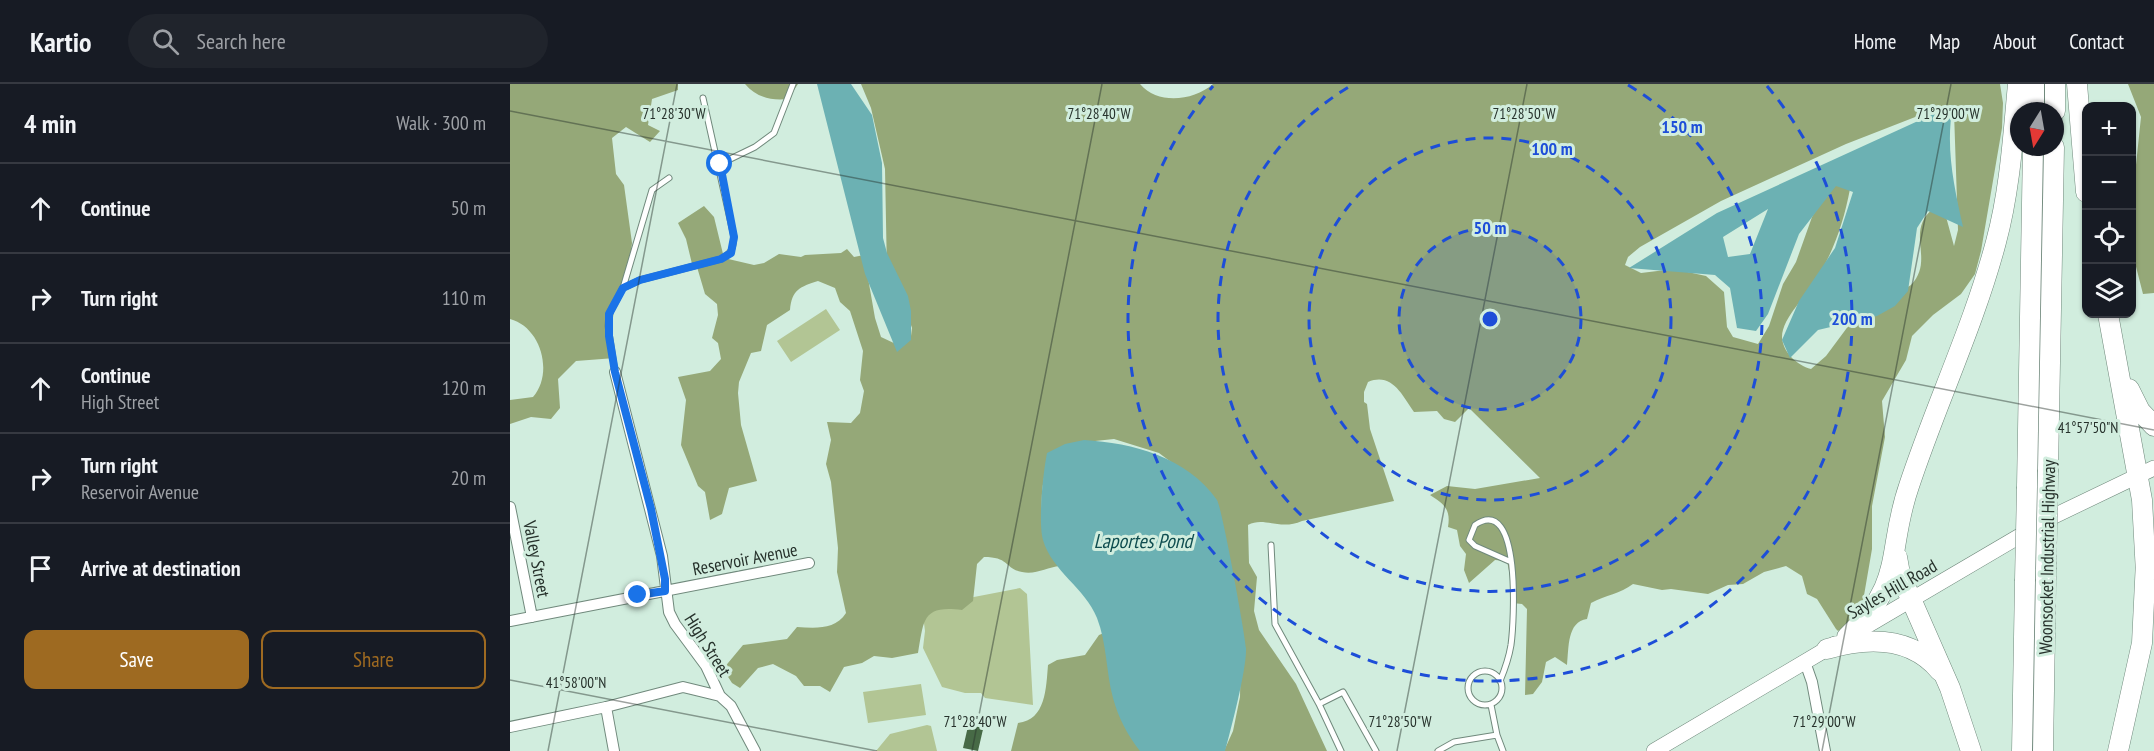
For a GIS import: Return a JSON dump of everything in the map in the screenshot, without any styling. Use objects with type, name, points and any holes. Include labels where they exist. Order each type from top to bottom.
[{"type":"highway","points":[[1847,637],[1872,612],[1883,595],[1893,568],[1897,536],[1911,479],[1996,241],[2010,169],[2018,84]]},
{"type":"highway","points":[[2034,84],[2034,102]]},
{"type":"highway","points":[[2055,84],[2055,102]]},
{"type":"highway","points":[[2077,84],[2083,156]]},
{"type":"highway","name":"Woonsocket Industrial Highway","points":[[2022,751],[2033,156]]},
{"type":"highway","name":"Woonsocket Industrial Highway","points":[[2043,751],[2054,156]]},
{"type":"highway","points":[[2110,322],[2132,396],[2140,411],[2154,426]]},
{"type":"highway","points":[[2110,322],[2146,472],[2143,509],[2146,573]]},
{"type":"highway","points":[[2118,751],[2142,643],[2147,545],[2154,507]]},
{"type":"highway","points":[[1897,536],[1900,574],[1913,599],[1950,688],[1971,751]]},
{"type":"highway","points":[[1827,649],[1870,641],[1904,645],[1932,662],[1950,688]]},
{"type":"main road","name":"Sayles Hill Road","points":[[1654,751],[2052,517],[2146,472]]},
{"type":"street","name":"High Street","points":[[615,372],[662,556],[666,603],[675,624],[706,666],[720,696],[731,706],[755,751]]},
{"type":"street","name":"Valley Street","points":[[510,507],[532,617]]},
{"type":"street","name":"Reservoir Avenue","points":[[510,621],[809,563]]},
{"type":"street","points":[[1805,662],[1825,751]]},
{"type":"street","points":[[510,727],[606,707],[683,687],[720,696]]},
{"type":"street","points":[[606,707],[614,751]]},
{"type":"lane","points":[[720,164],[755,147],[774,133],[793,84]]},
{"type":"lane","points":[[623,288],[640,280],[721,259],[731,253],[734,237],[720,164],[703,98]]},
{"type":"lane","points":[[615,372],[608,326],[609,314],[623,288],[652,190],[669,178]]},
{"type":"lane","points":[[1500,681],[1508,659],[1514,614],[1509,561],[1502,526],[1488,519],[1475,525],[1469,540],[1474,546],[1509,561]]},
{"type":"lane","points":[[1271,545],[1275,624],[1319,704],[1341,751]]},
{"type":"lane","points":[[1479,671],[1489,671],[1498,675],[1503,686],[1501,698],[1491,705],[1481,705],[1470,698],[1467,685],[1472,676],[1479,671]]},
{"type":"lane","points":[[1319,704],[1343,692],[1376,751]]},
{"type":"lane","points":[[1491,705],[1503,751]]},
{"type":"lane","points":[[1438,751],[1454,742],[1497,735]]},
{"type":"green space","points":[[510,84],[678,84],[678,90],[652,99],[648,125],[660,131],[650,142],[626,127],[612,138],[616,174],[624,185],[632,243],[627,287],[615,305],[611,330],[615,358],[576,361],[558,379],[560,408],[551,419],[531,417],[510,424],[510,400],[533,397],[543,376],[543,364],[541,352],[530,331],[510,319]]},
{"type":"green space","points":[[745,84],[798,84],[788,99],[770,99],[759,95]]},
{"type":"green space","points":[[861,84],[1140,84],[1147,91],[1156,95],[1176,98],[1196,94],[1213,84],[2000,84],[2003,103],[2002,128],[1975,274],[1961,294],[1933,315],[1912,336],[1906,360],[1882,401],[1885,437],[1872,506],[1872,549],[1862,607],[1864,613],[1838,631],[1817,599],[1807,594],[1802,576],[1786,566],[1764,572],[1743,584],[1728,585],[1708,594],[1662,590],[1633,584],[1591,603],[1587,619],[1580,621],[1572,630],[1567,665],[1555,657],[1546,662],[1542,682],[1533,694],[1525,695],[1527,609],[1522,604],[1512,603],[1513,591],[1507,561],[1495,560],[1469,583],[1464,570],[1466,554],[1460,546],[1457,530],[1448,527],[1447,511],[1430,495],[1447,486],[1475,489],[1540,478],[1469,408],[1455,422],[1444,419],[1437,411],[1414,412],[1400,392],[1390,383],[1384,380],[1368,382],[1364,392],[1364,402],[1367,404],[1370,429],[1394,501],[1294,524],[1260,522],[1248,525],[1249,563],[1257,577],[1254,611],[1259,630],[1296,684],[1327,751],[1224,751],[1233,731],[1240,697],[1241,637],[1191,477],[1159,453],[1114,439],[1095,441],[1046,468],[1043,481],[1042,518],[1048,542],[1060,566],[1027,573],[999,559],[984,557],[977,564],[973,601],[962,610],[939,610],[927,617],[918,653],[892,658],[874,656],[862,663],[844,667],[830,692],[820,686],[804,686],[796,676],[773,664],[758,668],[740,688],[732,683],[723,669],[743,645],[787,639],[797,627],[831,625],[842,619],[846,613],[837,572],[838,548],[831,482],[826,464],[831,440],[827,422],[851,423],[860,413],[864,391],[860,380],[863,351],[850,311],[840,302],[835,288],[818,281],[806,285],[795,293],[790,310],[767,325],[761,351],[751,353],[739,382],[741,425],[757,481],[729,488],[722,514],[710,520],[705,492],[698,486],[681,445],[686,400],[678,377],[710,371],[721,359],[718,343],[712,338],[718,315],[717,304],[705,294],[697,267],[693,268],[686,239],[678,223],[704,206],[714,217],[724,258],[754,265],[764,263],[779,254],[801,257],[841,253],[847,249],[854,257],[864,255],[875,318],[881,337],[898,345],[911,336],[912,328],[904,304],[887,273],[885,169],[871,108]],"holes":[[[1946,105],[1954,112],[1958,230],[1954,246],[1945,213],[1935,207],[1926,216],[1921,226],[1921,265],[1911,285],[1852,321],[1826,356],[1811,369],[1801,365],[1788,353],[1783,343],[1783,329],[1791,314],[1814,284],[1838,235],[1850,189],[1836,177],[1812,217],[1796,262],[1783,284],[1769,326],[1758,344],[1733,337],[1727,327],[1724,292],[1706,276],[1674,269],[1641,273],[1625,265],[1628,257],[1640,247],[1721,201],[1846,144]]]},
{"type":"green space","points":[[2128,84],[2154,84],[2154,293],[2143,294],[2136,267],[2136,165],[2141,117]]},
{"type":"green space","points":[[826,309],[840,330],[791,362],[777,341]]},
{"type":"green space","points":[[1020,588],[1027,594],[1033,705],[985,698],[981,693],[965,693],[942,687],[923,648],[925,631],[922,607]]},
{"type":"green space","points":[[1104,633],[1105,649],[1114,680],[1155,751],[1011,751],[1018,723],[1034,716],[1043,702],[1048,665],[1057,660],[1085,655],[1099,635]]},
{"type":"green space","points":[[921,684],[926,715],[868,723],[863,692]]},
{"type":"green space","points":[[931,726],[937,751],[876,751],[890,734]]},
{"type":"water","points":[[817,84],[851,84],[872,115],[882,163],[883,238],[887,253],[908,296],[911,311],[911,340],[897,352],[865,274]]},
{"type":"water","points":[[1953,105],[1950,151],[1963,227],[1928,211],[1917,228],[1908,291],[1895,306],[1877,316],[1818,330],[1790,358],[1782,340],[1799,301],[1835,248],[1853,192],[1836,186],[1799,234],[1768,314],[1756,331],[1737,328],[1730,288],[1715,275],[1629,268],[1717,213]],"holes":[[[1768,209],[1750,254],[1728,257],[1723,237]]]},
{"type":"water","name":"Laportes Pond","points":[[1084,440],[1121,445],[1158,455],[1190,473],[1205,485],[1217,500],[1228,546],[1246,648],[1235,714],[1225,751],[1140,751],[1121,719],[1113,698],[1103,638],[1097,618],[1092,607],[1047,551],[1043,540],[1042,497],[1047,453],[1065,444]]},
{"type":"building","points":[[969,722],[984,725],[978,751],[963,748]]},
{"type":"route","points":[[638,595],[665,591],[665,579],[651,509],[615,372],[609,336],[609,314],[623,288],[640,280],[721,259],[731,253],[734,247],[734,237],[720,164]]}]
